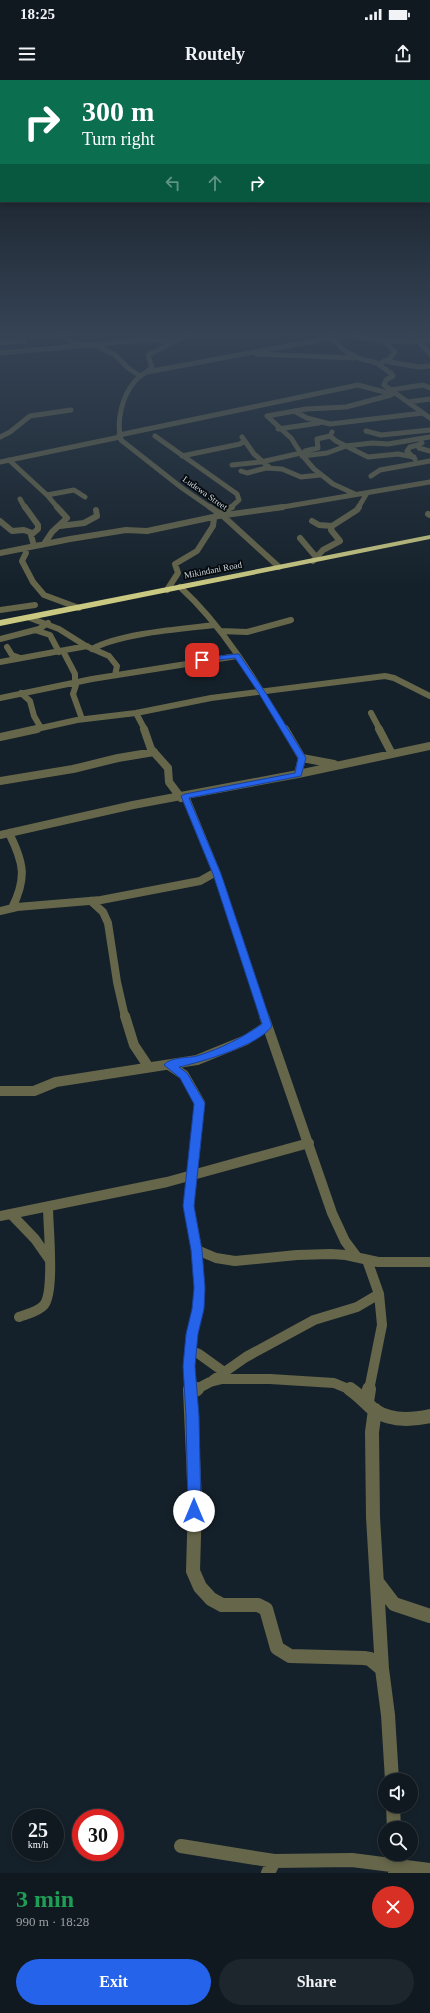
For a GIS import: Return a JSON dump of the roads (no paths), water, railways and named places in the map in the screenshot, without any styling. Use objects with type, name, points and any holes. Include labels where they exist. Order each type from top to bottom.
[{"type":"highway","name":"Mikindani Road","points":[[0,623],[430,537]]},
{"type":"street","points":[[0,437],[10,432],[25,420]]},
{"type":"street","points":[[120,420],[120,436]]},
{"type":"street","points":[[0,462],[196,420]]},
{"type":"street","points":[[270,420],[278,429],[292,440],[301,454],[320,475],[341,489],[357,495]]},
{"type":"street","points":[[312,420],[330,424],[346,424],[376,420]]},
{"type":"street","points":[[339,420],[340,422],[346,424]]},
{"type":"street","points":[[278,429],[321,422]]},
{"type":"street","points":[[330,424],[329,427],[332,431],[330,436]]},
{"type":"street","points":[[366,431],[381,435],[430,430]]},
{"type":"street","name":"Ludewa Street","points":[[120,436],[125,444],[161,472],[221,514],[279,567]]},
{"type":"street","points":[[0,553],[122,531],[146,531],[214,518],[234,506],[239,497],[233,490],[155,436]]},
{"type":"street","points":[[301,454],[317,448],[317,439],[330,436]]},
{"type":"street","points":[[330,436],[336,442],[370,457],[379,471]]},
{"type":"street","points":[[232,466],[301,454],[327,453],[346,446],[388,444],[430,438]]},
{"type":"street","points":[[417,463],[414,457],[407,451],[410,447],[418,445],[430,438]]},
{"type":"street","points":[[200,446],[215,450],[240,444],[242,439],[260,462],[270,468]]},
{"type":"street","points":[[418,445],[419,448],[430,451]]},
{"type":"street","points":[[182,456],[213,455],[215,450]]},
{"type":"street","points":[[370,457],[399,454],[414,457]]},
{"type":"street","points":[[188,460],[201,455]]},
{"type":"street","points":[[9,460],[47,495],[67,518],[52,532],[44,544]]},
{"type":"street","points":[[371,476],[379,471],[430,461]]},
{"type":"street","points":[[241,471],[247,473],[270,468],[282,469],[301,477],[320,475]]},
{"type":"street","points":[[221,514],[252,513],[430,482]]},
{"type":"street","points":[[47,495],[74,490],[85,497]]},
{"type":"street","points":[[312,521],[319,525],[332,526],[357,510],[367,493]]},
{"type":"street","points":[[20,499],[30,516],[38,525],[38,529],[30,535],[34,546]]},
{"type":"street","points":[[60,526],[84,523],[97,516],[96,510]]},
{"type":"street","points":[[167,590],[178,573],[175,564],[197,550],[213,526],[214,518]]},
{"type":"street","points":[[0,522],[12,531],[24,530],[32,533]]},
{"type":"street","points":[[300,538],[314,559],[323,550],[340,542],[331,530],[332,526]]},
{"type":"street","points":[[24,548],[26,554],[22,561],[33,582],[46,596],[79,608]]},
{"type":"street","points":[[180,587],[194,598],[220,631],[262,692],[302,758],[324,764],[342,765]]},
{"type":"street","points":[[0,610],[35,605],[46,596]]},
{"type":"street","points":[[35,605],[32,617],[48,623],[109,656],[118,668],[115,675]]},
{"type":"street","points":[[220,631],[231,633],[253,631],[291,620]]},
{"type":"street","points":[[0,639],[35,630],[48,623]]},
{"type":"street","points":[[0,662],[90,647],[147,634],[215,625]]},
{"type":"street","points":[[35,630],[50,635],[75,674],[76,682],[73,694],[82,719]]},
{"type":"street","points":[[7,647],[12,655],[20,658]]},
{"type":"street","points":[[0,698],[115,675],[237,656]]},
{"type":"street","points":[[0,737],[82,719],[136,713],[211,698],[390,676],[430,696]]},
{"type":"street","points":[[21,694],[30,700],[33,708],[33,714],[41,728]]},
{"type":"street","points":[[136,713],[154,752],[168,768],[169,782],[183,797],[216,872],[267,1026],[332,1213],[345,1241],[362,1258],[379,1294],[382,1326],[371,1406],[372,1454],[382,1669],[388,1715],[392,1773]]},
{"type":"street","points":[[371,713],[392,754]]},
{"type":"street","points":[[0,836],[126,807],[298,774],[430,746]]},
{"type":"street","points":[[0,781],[73,769],[124,757],[154,752]]},
{"type":"street","points":[[298,774],[302,758]]},
{"type":"street","points":[[9,833],[20,854],[24,874],[21,887],[12,908]]},
{"type":"street","points":[[0,911],[12,908],[91,901],[200,881],[216,872]]},
{"type":"street","points":[[91,901],[104,913],[108,922],[116,979],[126,1020],[134,1047],[143,1062],[148,1066]]},
{"type":"street","points":[[0,1091],[34,1091],[56,1082],[148,1066],[169,1065],[197,1060],[246,1040],[267,1026]]},
{"type":"street","points":[[169,1065],[184,1075],[200,1103],[189,1206],[197,1250],[200,1296],[190,1350],[195,1502],[193,1571],[200,1587],[211,1599],[222,1605],[262,1606],[268,1612],[277,1648],[281,1652],[290,1656],[370,1659],[382,1669]]},
{"type":"street","points":[[5,1215],[116,1194],[192,1176],[277,1150],[308,1143]]},
{"type":"street","points":[[20,1317],[42,1307],[48,1302],[50,1285],[48,1207]]},
{"type":"street","points":[[5,1215],[34,1239],[49,1259]]},
{"type":"street","points":[[197,1250],[216,1258],[235,1261],[316,1254],[362,1258],[395,1263],[430,1262]]},
{"type":"street","points":[[192,1392],[210,1382],[246,1357],[314,1320],[357,1307],[379,1294]]},
{"type":"street","points":[[190,1350],[200,1354],[224,1372]]},
{"type":"street","points":[[210,1382],[222,1379],[270,1379],[334,1383],[347,1388],[371,1406],[388,1416],[414,1419],[430,1416]]},
{"type":"street","points":[[378,1582],[394,1604],[430,1616]]},
{"type":"street","points":[[181,1846],[271,1867],[352,1860],[395,1864],[430,1870]]}]
